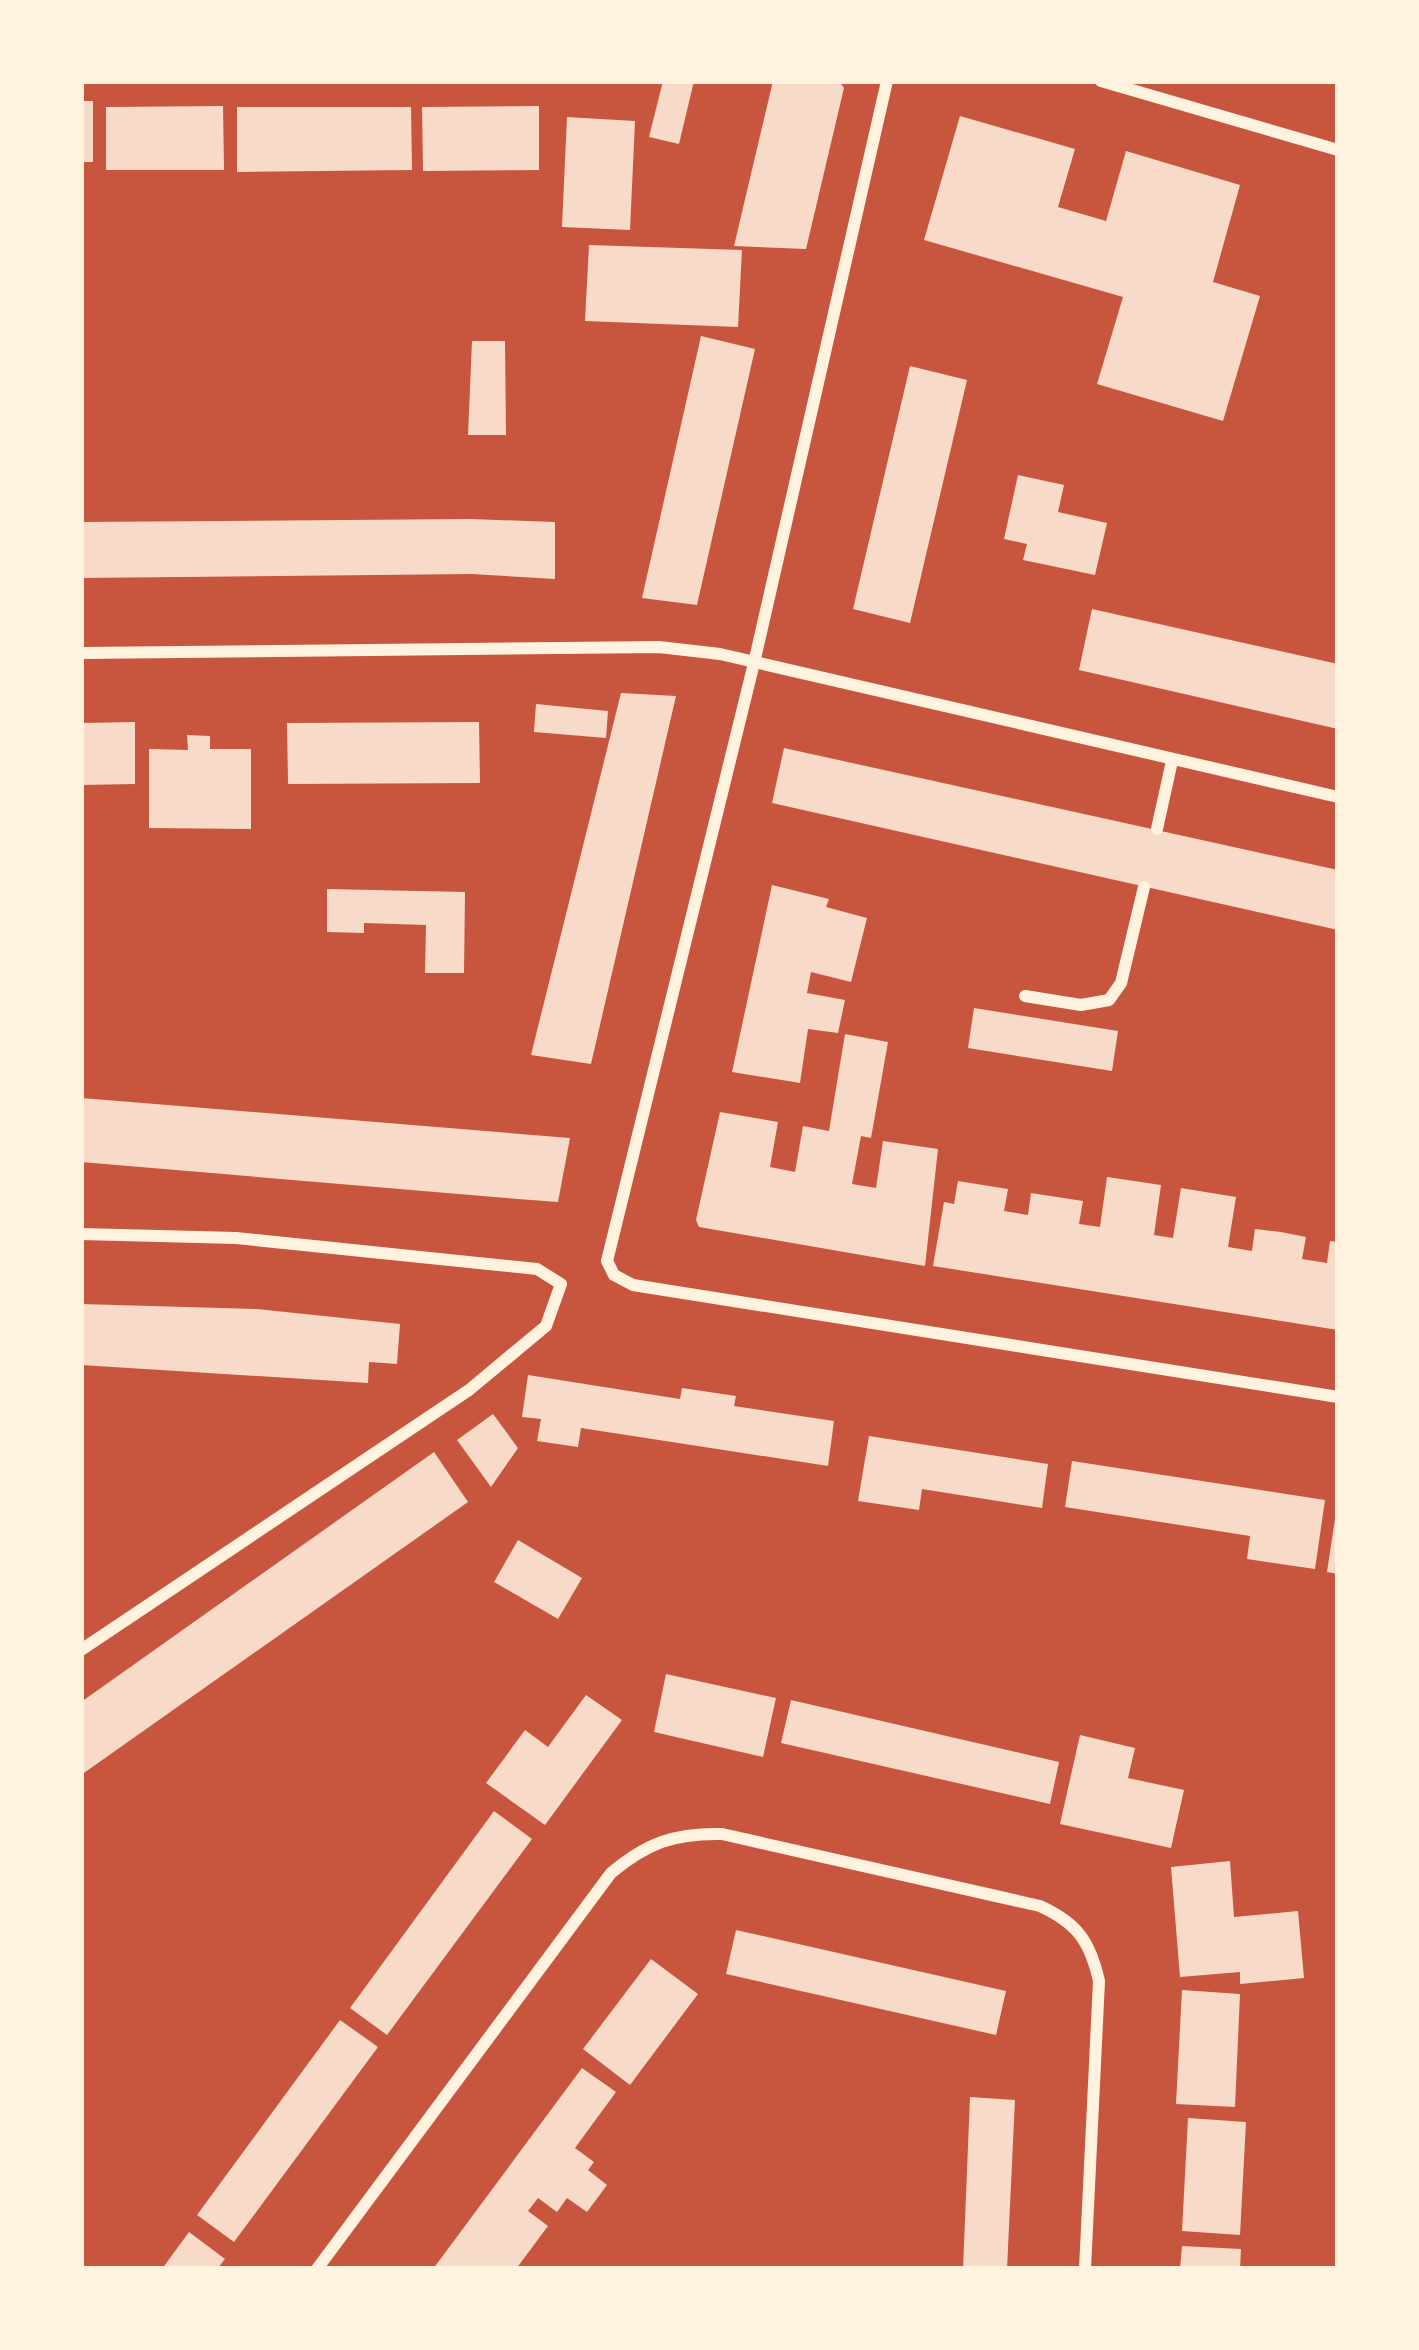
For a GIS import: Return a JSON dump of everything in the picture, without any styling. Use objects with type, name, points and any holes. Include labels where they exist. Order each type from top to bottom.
[{"type":"street","points":[[887,81],[754,663],[607,1250],[614,1274],[633,1286],[1338,1397]]},
{"type":"street","points":[[1101,81],[1338,150]]},
{"type":"street","points":[[81,652],[659,647],[754,663],[1338,797]]},
{"type":"street","points":[[1157,829],[1172,761]]},
{"type":"street","points":[[1025,997],[1081,1005],[1108,1000],[1121,983],[1144,887]]},
{"type":"street","points":[[81,1234],[236,1238],[375,1252],[537,1269],[561,1284],[546,1326],[469,1390],[81,1649]]},
{"type":"street","points":[[317,2269],[611,1873],[642,1847],[680,1833],[722,1834],[1040,1906],[1071,1920],[1092,1949],[1099,1981],[1085,2269]]},
{"type":"building","points":[[663,81],[694,81],[679,144],[649,137]]},
{"type":"building","points":[[773,81],[839,81],[844,88],[806,249],[734,246]]},
{"type":"building","points":[[81,101],[93,101],[93,162],[81,162]]},
{"type":"building","points":[[223,106],[224,170],[106,170],[106,107]]},
{"type":"building","points":[[539,106],[539,170],[423,171],[422,107]]},
{"type":"building","points":[[237,107],[411,107],[412,170],[237,172]]},
{"type":"building","points":[[960,116],[1075,149],[1058,207],[1106,221],[1126,151],[1240,185],[1213,282],[1260,296],[1223,421],[1097,384],[1123,297],[924,240]]},
{"type":"building","points":[[567,117],[635,121],[630,230],[562,227]]},
{"type":"building","points":[[589,245],[742,250],[738,327],[585,321]]},
{"type":"building","points":[[701,336],[755,349],[697,605],[642,598]]},
{"type":"building","points":[[472,341],[505,341],[506,435],[468,435]]},
{"type":"building","points":[[910,366],[967,380],[910,623],[853,609]]},
{"type":"building","points":[[1018,475],[1064,485],[1058,512],[1107,523],[1095,575],[1023,560],[1027,544],[1004,539]]},
{"type":"building","points":[[81,522],[555,522],[555,579],[472,574],[81,578]]},
{"type":"building","points":[[1092,609],[1338,664],[1338,729],[1079,670]]},
{"type":"building","points":[[621,693],[676,696],[591,1064],[531,1055]]},
{"type":"building","points":[[536,704],[608,711],[606,738],[534,732]]},
{"type":"building","points":[[135,722],[135,784],[81,785],[81,723]]},
{"type":"building","points":[[479,722],[480,783],[288,784],[287,723]]},
{"type":"building","points":[[187,735],[210,736],[210,749],[251,749],[251,829],[149,828],[149,749],[188,750]]},
{"type":"building","points":[[784,748],[1338,870],[1338,930],[772,803]]},
{"type":"building","points":[[772,885],[829,899],[826,907],[867,918],[851,982],[811,972],[807,993],[845,1000],[838,1033],[808,1029],[800,1083],[732,1072]]},
{"type":"building","points":[[327,889],[465,892],[464,973],[425,973],[426,925],[364,923],[364,933],[327,932]]},
{"type":"building","points":[[974,1008],[1118,1031],[1112,1071],[968,1048]]},
{"type":"building","points":[[845,1034],[888,1042],[871,1138],[861,1136],[852,1184],[876,1188],[883,1141],[938,1149],[925,1266],[699,1227],[696,1220],[720,1112],[778,1122],[770,1167],[795,1172],[803,1126],[829,1131]]},
{"type":"building","points":[[81,1098],[570,1138],[558,1202],[506,1198],[81,1162]]},
{"type":"building","points":[[1107,1177],[1161,1185],[1154,1235],[1173,1238],[1181,1188],[1236,1197],[1228,1247],[1252,1251],[1255,1229],[1281,1232],[1306,1237],[1302,1259],[1327,1263],[1330,1241],[1338,1242],[1338,1330],[933,1266],[944,1202],[954,1204],[958,1181],[1008,1189],[1004,1211],[1028,1215],[1031,1193],[1083,1201],[1079,1224],[1100,1227]]},
{"type":"building","points":[[81,1304],[257,1309],[400,1324],[397,1364],[369,1362],[368,1383],[81,1365]]},
{"type":"building","points":[[528,1375],[680,1399],[682,1388],[736,1396],[734,1406],[834,1421],[828,1466],[581,1428],[578,1447],[537,1441],[541,1419],[522,1417]]},
{"type":"building","points":[[493,1414],[518,1448],[491,1487],[457,1440]]},
{"type":"building","points":[[869,1436],[1048,1464],[1042,1508],[922,1489],[919,1510],[858,1501]]},
{"type":"building","points":[[434,1452],[468,1502],[81,1775],[81,1702]]},
{"type":"building","points":[[1072,1461],[1325,1500],[1315,1569],[1247,1559],[1250,1536],[1065,1507]]},
{"type":"building","points":[[1338,1519],[1338,1574],[1327,1572]]},
{"type":"building","points":[[518,1540],[582,1578],[558,1619],[494,1582]]},
{"type":"building","points":[[666,1674],[776,1698],[763,1757],[654,1732]]},
{"type":"building","points":[[586,1695],[622,1720],[545,1825],[486,1783],[525,1730],[548,1747]]},
{"type":"building","points":[[791,1700],[1059,1762],[1050,1804],[781,1743]]},
{"type":"building","points":[[1080,1735],[1135,1748],[1128,1778],[1184,1790],[1171,1848],[1060,1824]]},
{"type":"building","points":[[494,1811],[532,1839],[387,2035],[350,2008]]},
{"type":"building","points":[[1230,1861],[1234,1917],[1298,1911],[1304,1978],[1240,1984],[1240,1972],[1180,1977],[1171,1867]]},
{"type":"building","points":[[736,1930],[1006,1991],[996,2035],[726,1974]]},
{"type":"building","points":[[651,1959],[698,1994],[630,2085],[583,2049]]},
{"type":"building","points":[[1182,1990],[1240,1994],[1235,2107],[1176,2104]]},
{"type":"building","points":[[340,2020],[378,2047],[234,2242],[197,2215]]},
{"type":"building","points":[[582,2068],[616,2092],[575,2148],[594,2162],[588,2170],[607,2185],[587,2212],[567,2198],[557,2212],[538,2198],[528,2211],[548,2226],[516,2269],[433,2269]]},
{"type":"building","points":[[970,2097],[1015,2100],[1007,2269],[963,2269]]},
{"type":"building","points":[[1188,2118],[1246,2122],[1240,2235],[1182,2231]]},
{"type":"building","points":[[189,2232],[225,2259],[217,2269],[162,2269]]},
{"type":"building","points":[[1182,2246],[1241,2249],[1240,2269],[1180,2269]]}]
